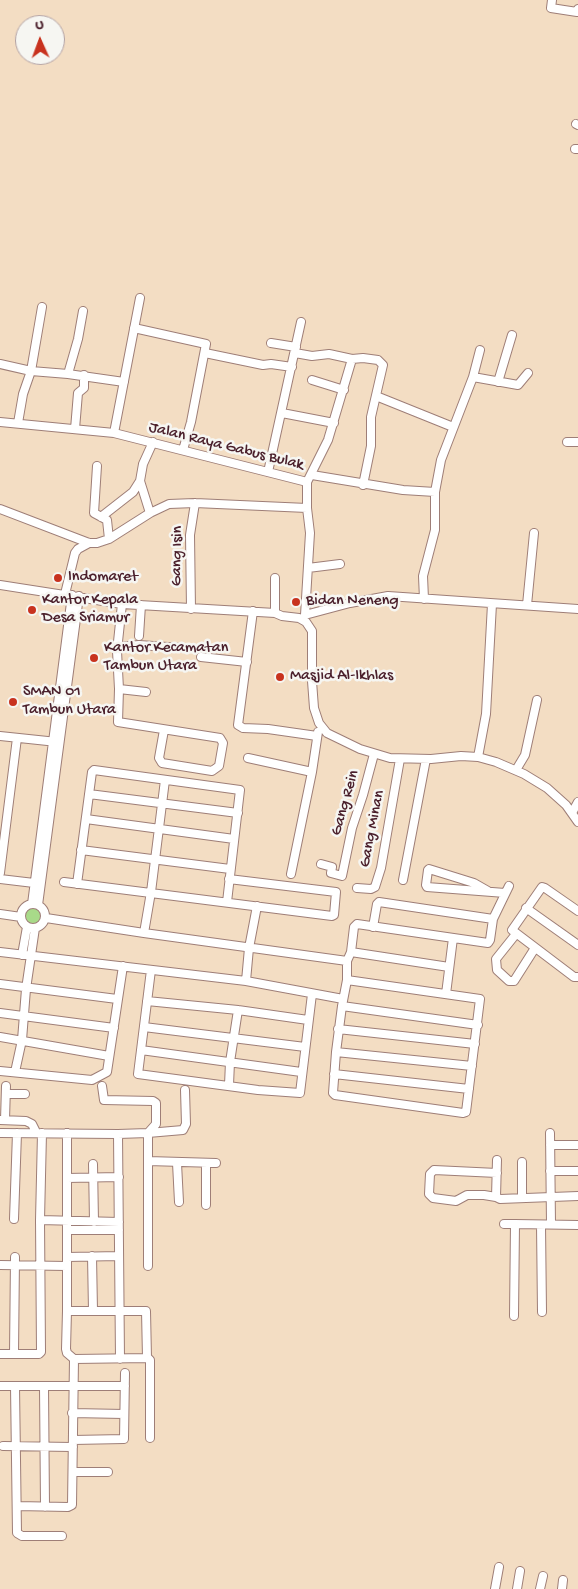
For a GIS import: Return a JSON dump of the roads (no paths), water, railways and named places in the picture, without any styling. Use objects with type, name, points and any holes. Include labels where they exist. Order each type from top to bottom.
[{"type":"street","points":[[552,0],[551,8],[577,12],[578,9]]},
{"type":"street","points":[[114,432],[140,298]]},
{"type":"street","points":[[18,424],[23,394],[31,371],[42,308]]},
{"type":"street","points":[[68,374],[83,312]]},
{"type":"street","points":[[268,472],[301,322]]},
{"type":"street","points":[[134,328],[205,342],[206,344],[191,422],[182,450]]},
{"type":"street","points":[[498,382],[512,335]]},
{"type":"street","points":[[271,343],[312,356],[329,354],[352,359],[378,360],[382,363],[384,368],[371,417],[371,446],[363,485]]},
{"type":"street","points":[[424,599],[423,576],[435,530],[435,492],[441,460],[473,377],[480,350]]},
{"type":"street","points":[[205,353],[263,365],[271,364],[292,367]]},
{"type":"street","points":[[352,359],[334,423],[310,479],[435,492]]},
{"type":"street","points":[[0,364],[31,371],[84,375],[124,382]]},
{"type":"street","points":[[473,377],[519,385],[528,373]]},
{"type":"street","points":[[74,429],[78,393],[84,388],[84,375]]},
{"type":"street","points":[[312,380],[344,390]]},
{"type":"street","points":[[376,396],[453,427]]},
{"type":"street","points":[[282,412],[334,423]]},
{"type":"street","name":"Jalan Raya Gabus Bulak","points":[[0,422],[114,432],[268,472],[310,479],[308,512],[310,533],[304,617]]},
{"type":"street","points":[[101,517],[130,495],[140,481],[143,464],[153,442]]},
{"type":"street","points":[[567,442],[578,442]]},
{"type":"street","points":[[97,466],[93,510],[94,514],[107,520],[109,539]]},
{"type":"street","points":[[140,481],[150,512]]},
{"type":"street","points":[[0,509],[89,543],[97,543],[109,539],[150,512],[169,504],[194,503],[308,512]]},
{"type":"street","name":"Gang Isin","points":[[191,608],[190,535],[194,503]]},
{"type":"street","points":[[528,605],[534,533]]},
{"type":"street","points":[[35,904],[70,634],[75,553],[78,549],[89,543]]},
{"type":"street","points":[[308,568],[340,564]]},
{"type":"street","points":[[275,578],[275,613]]},
{"type":"street","points":[[0,585],[122,604],[275,613],[304,617],[350,603],[388,596],[578,610]]},
{"type":"street","points":[[122,604],[117,647],[118,720],[120,723],[220,738],[223,743],[219,766],[212,770],[162,763],[159,758],[164,730]]},
{"type":"street","points":[[478,758],[486,714],[492,604]]},
{"type":"street","points":[[139,636],[141,605]]},
{"type":"street","points":[[253,612],[238,726],[317,736]]},
{"type":"street","points":[[304,617],[310,626],[313,636],[312,695],[319,723],[327,733],[374,754],[390,758],[426,759],[461,756],[496,762],[516,770],[547,788],[557,796],[578,822]]},
{"type":"street","points":[[117,647],[139,645],[182,648]]},
{"type":"street","points":[[201,657],[247,662]]},
{"type":"street","points":[[119,689],[146,692]]},
{"type":"street","points":[[516,770],[525,755],[538,700]]},
{"type":"street","points":[[291,874],[312,772],[319,723]]},
{"type":"street","points":[[0,736],[56,741]]},
{"type":"street","points":[[0,874],[17,738]]},
{"type":"street","name":"Gang Rein","points":[[321,864],[332,867],[332,873],[342,876],[352,828],[364,795],[374,754]]},
{"type":"street","points":[[248,758],[312,772]]},
{"type":"street","name":"Gang Minan","points":[[357,888],[370,889],[375,887],[381,868],[400,759]]},
{"type":"street","points":[[403,880],[426,759]]},
{"type":"street","points":[[77,884],[93,770],[239,790],[241,792],[227,902]]},
{"type":"street","points":[[144,933],[166,780]]},
{"type":"street","points":[[89,794],[238,813]]},
{"type":"street","points":[[572,813],[578,802]]},
{"type":"street","points":[[35,904],[34,883],[46,818]]},
{"type":"street","points":[[86,819],[234,839]]},
{"type":"street","points":[[81,850],[230,868]]},
{"type":"street","points":[[347,980],[480,999],[467,1110],[463,1113],[335,1095],[333,1093],[338,1029],[347,980],[347,961],[351,952],[355,926],[488,943],[493,919],[507,889],[488,890],[427,887],[428,870],[474,883],[488,890]]},
{"type":"street","points":[[0,879],[34,883]]},
{"type":"street","points":[[64,882],[334,915],[337,892],[229,879]]},
{"type":"street","points":[[578,911],[543,887],[526,908],[512,930],[574,977],[578,977]]},
{"type":"street","points":[[373,927],[377,904],[380,902],[493,919]]},
{"type":"street","points":[[35,904],[44,910],[46,918],[42,925],[31,927],[24,924],[21,917],[24,909],[35,904]]},
{"type":"street","points":[[246,981],[249,948],[257,906]]},
{"type":"street","points":[[526,908],[578,945]]},
{"type":"street","points":[[0,914],[21,917]]},
{"type":"street","points":[[46,918],[347,961]]},
{"type":"street","points":[[22,955],[31,927]]},
{"type":"street","points":[[16,1072],[22,1040],[26,988],[32,956],[31,927]]},
{"type":"street","points":[[516,934],[496,959],[497,970],[509,981],[514,982],[535,948]]},
{"type":"street","points":[[446,994],[452,938]]},
{"type":"street","points":[[0,952],[246,981],[342,1002],[478,1024]]},
{"type":"street","points":[[351,952],[449,967]]},
{"type":"street","points":[[0,1071],[92,1080],[107,1072],[122,966]]},
{"type":"street","points":[[151,970],[138,1074],[258,1090],[300,1093],[301,1072],[312,994]]},
{"type":"street","points":[[0,984],[117,1000]]},
{"type":"street","points":[[147,1002],[238,1010],[308,1020]]},
{"type":"street","points":[[229,1085],[230,1062],[238,1010]]},
{"type":"street","points":[[0,1013],[114,1028]]},
{"type":"street","points":[[144,1027],[305,1047]]},
{"type":"street","points":[[338,1029],[475,1044]]},
{"type":"street","points":[[0,1037],[109,1056]]},
{"type":"street","points":[[141,1050],[301,1072]]},
{"type":"street","points":[[336,1052],[472,1066]]},
{"type":"street","points":[[334,1074],[469,1089]]},
{"type":"street","points":[[102,1086],[104,1100],[153,1101],[156,1103],[155,1127],[148,1133],[148,1266]]},
{"type":"street","points":[[0,1354],[39,1354],[41,1352],[39,1133],[32,1124],[26,1121],[3,1120],[6,1090],[25,1094]]},
{"type":"street","points":[[0,1133],[118,1134],[183,1130],[185,1128],[185,1090]]},
{"type":"street","points":[[14,1219],[17,1132]]},
{"type":"street","points":[[67,1133],[67,1353],[74,1360],[147,1358]]},
{"type":"street","points":[[118,1134],[120,1359]]},
{"type":"street","points":[[550,1134],[551,1224]]},
{"type":"street","points":[[550,1145],[578,1145]]},
{"type":"street","points":[[496,1197],[497,1160]]},
{"type":"street","points":[[148,1161],[216,1163]]},
{"type":"street","points":[[522,1162],[522,1198]]},
{"type":"street","points":[[177,1163],[179,1202]]},
{"type":"street","points":[[206,1163],[206,1204]]},
{"type":"street","points":[[93,1164],[94,1222]]},
{"type":"street","points":[[497,1173],[434,1170],[430,1174],[429,1194],[433,1198],[456,1201],[467,1195],[484,1195],[500,1199],[578,1196]]},
{"type":"street","points":[[550,1171],[578,1171]]},
{"type":"street","points":[[67,1178],[119,1177]]},
{"type":"street","points":[[40,1220],[94,1222],[119,1226]]},
{"type":"street","points":[[504,1224],[578,1224]]},
{"type":"street","points":[[514,1316],[515,1224]]},
{"type":"street","points":[[541,1225],[542,1312]]},
{"type":"street","points":[[67,1230],[119,1226]]},
{"type":"street","points":[[92,1256],[93,1311]]},
{"type":"street","points":[[67,1257],[119,1256]]},
{"type":"street","points":[[14,1261],[14,1354]]},
{"type":"street","points":[[0,1265],[14,1261],[40,1266],[68,1266]]},
{"type":"street","points":[[68,1311],[146,1311],[147,1358],[150,1360],[150,1438]]},
{"type":"street","points":[[17,1506],[68,1507],[72,1505],[74,1360]]},
{"type":"street","points":[[2,1446],[46,1446],[123,1440],[125,1373]]},
{"type":"street","points":[[0,1386],[124,1386]]},
{"type":"street","points":[[14,1386],[17,1533],[19,1536],[62,1536]]},
{"type":"street","points":[[44,1386],[46,1446],[45,1507]]},
{"type":"street","points":[[72,1413],[124,1414]]},
{"type":"street","points":[[73,1472],[108,1472]]},
{"type":"street","points":[[495,1589],[499,1567]]},
{"type":"street","points":[[518,1589],[520,1572]]},
{"type":"street","points":[[540,1589],[543,1576]]},
{"type":"street","points":[[562,1589],[563,1580]]},
{"type":"place","name":"Indomaret","points":[[58,578]]},
{"type":"place","name":"Bidan Neneng","points":[[296,602]]},
{"type":"place","name":"Kantor Kepala Desa Sriamur","points":[[32,610]]},
{"type":"place","name":"Kantor Kecamatan Tambun Utara","points":[[94,658]]},
{"type":"place","name":"Masjid Al-Ikhlas","points":[[280,677]]},
{"type":"place","name":"SMAN 01 Tambun Utara","points":[[13,702]]}]
